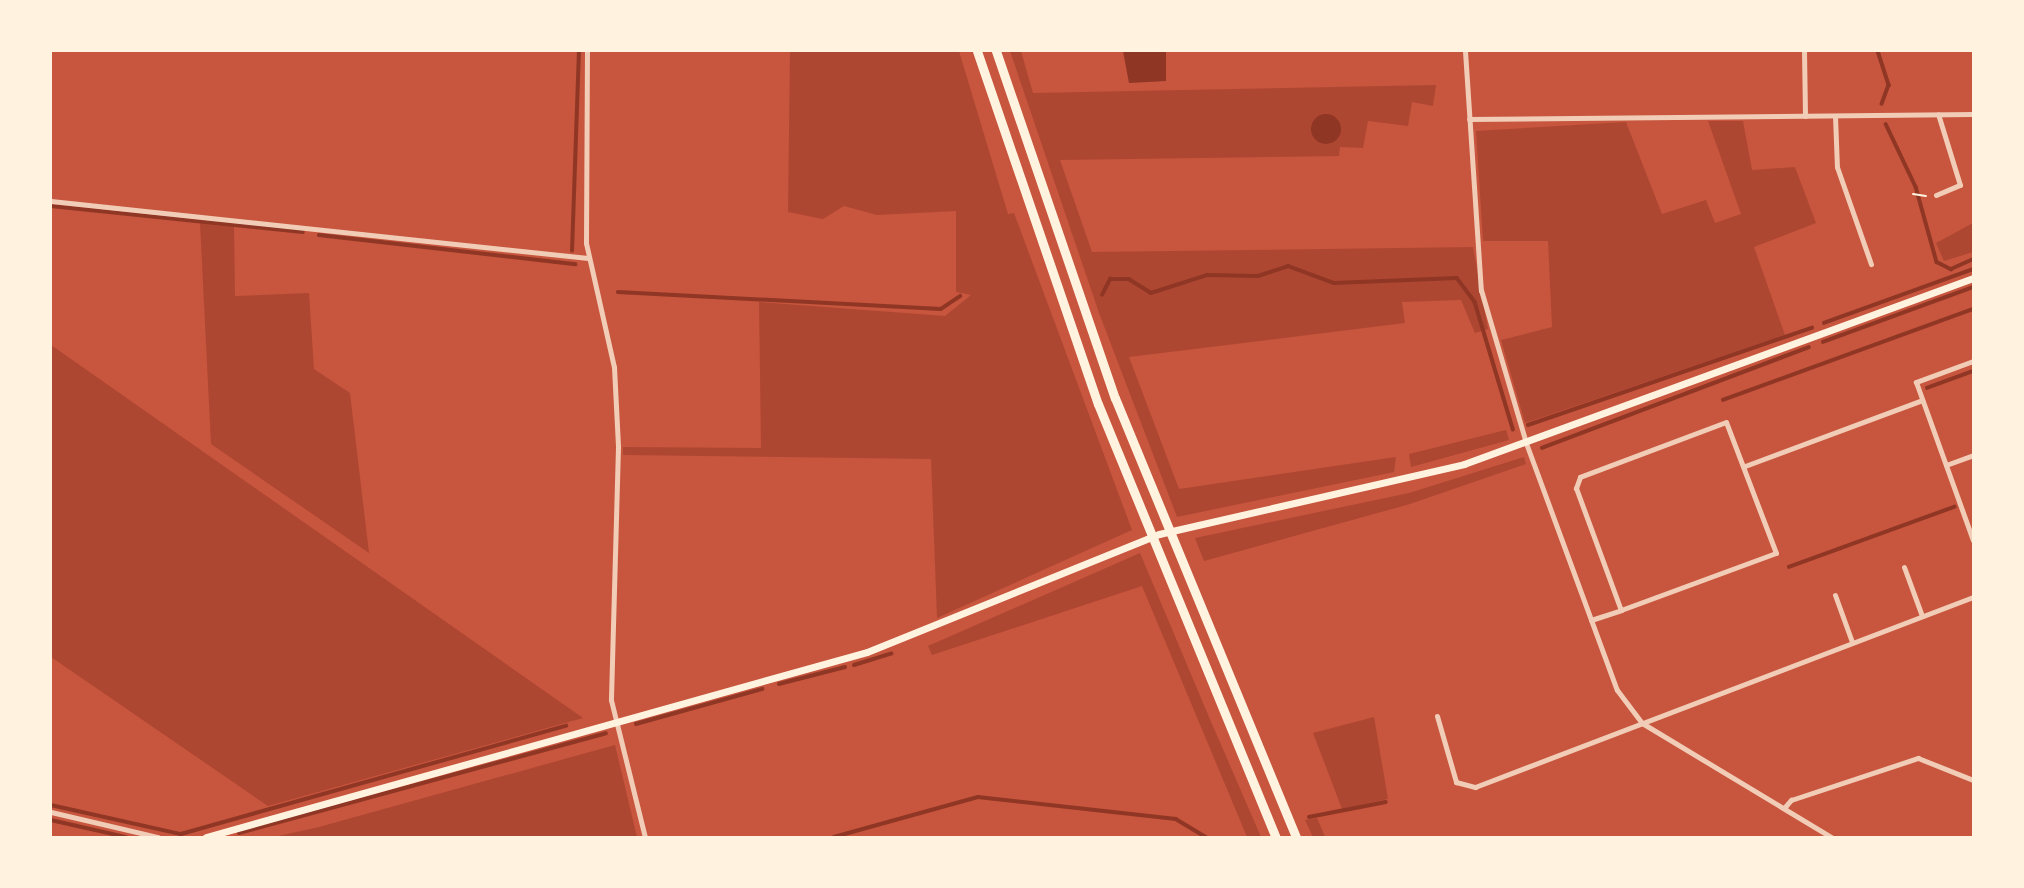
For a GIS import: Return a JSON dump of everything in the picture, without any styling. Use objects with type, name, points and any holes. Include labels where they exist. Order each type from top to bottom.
[{"type":"highway","points":[[977,51],[1098,404],[1276,837]]},
{"type":"highway","points":[[996,51],[1115,398],[1296,837]]},
{"type":"main road","points":[[206,837],[914,636],[1114,549],[1198,524],[1407,480],[1525,443],[1973,278]]},
{"type":"street","points":[[587,51],[588,258],[614,367],[620,545],[611,700],[645,837]]},
{"type":"street","points":[[1465,51],[1479,282],[1525,443],[1626,709],[1642,723],[1831,837]]},
{"type":"street","points":[[1804,51],[1805,116]]},
{"type":"street","points":[[1936,195],[1960,185],[1938,114]]},
{"type":"street","points":[[1469,119],[1973,114]]},
{"type":"street","points":[[1835,116],[1837,167],[1871,264]]},
{"type":"street","points":[[51,201],[588,258]]},
{"type":"street","points":[[1973,361],[1916,382],[1973,540]]},
{"type":"street","points":[[1745,466],[1922,400]]},
{"type":"street","points":[[1591,620],[1621,610],[1776,553],[1726,422],[1580,477],[1576,488],[1621,610]]},
{"type":"street","points":[[1946,465],[1973,454]]},
{"type":"street","points":[[1904,567],[1922,616]]},
{"type":"street","points":[[1835,595],[1852,642]]},
{"type":"street","points":[[1437,716],[1456,782],[1464,787],[1642,723],[1973,597]]},
{"type":"street","points":[[1784,808],[1791,800],[1918,758],[1973,780]]},
{"type":"street","points":[[51,812],[158,837]]},
{"type":"path","points":[[1913,194],[1924,196]]},
{"type":"shaded area","points":[[790,51],[959,51],[1008,214],[1014,213],[1132,530],[937,618],[931,459],[623,455],[623,447],[761,448],[759,302],[945,316],[971,295],[956,292],[956,211],[877,215],[844,206],[823,219],[788,212]]},
{"type":"shaded area","points":[[1010,51],[1021,51],[1033,93],[1436,85],[1433,106],[1412,102],[1408,126],[1368,121],[1363,148],[1340,147],[1339,156],[1060,160],[1092,252],[1473,247],[1488,329],[1475,333],[1461,300],[1402,302],[1405,323],[1129,357],[1179,489],[1396,457],[1394,472],[1177,517],[1099,313]]},
{"type":"shaded area","points":[[1123,51],[1166,51],[1166,81],[1129,83]]},
{"type":"shaded area","points":[[1326,114],[1337,118],[1341,129],[1337,140],[1326,144],[1315,140],[1311,129],[1315,118]]},
{"type":"shaded area","points":[[1708,121],[1743,121],[1752,170],[1795,167],[1816,223],[1754,247],[1785,335],[1525,423],[1501,340],[1552,327],[1548,241],[1483,241],[1476,131],[1626,122],[1662,214],[1706,200],[1715,223],[1741,214]]},
{"type":"shaded area","points":[[200,223],[234,226],[235,296],[309,293],[314,369],[350,393],[369,553],[211,444]]},
{"type":"shaded area","points":[[1973,223],[1973,252],[1944,261],[1936,243]]},
{"type":"shaded area","points":[[51,345],[583,718],[268,806],[51,657]]},
{"type":"shaded area","points":[[1506,430],[1509,440],[1411,467],[1409,454]]},
{"type":"shaded area","points":[[1524,457],[1526,464],[1410,504],[1204,561],[1195,538],[1409,493]]},
{"type":"shaded area","points":[[1140,553],[1261,837],[1247,837],[1142,586],[932,655],[928,646]]},
{"type":"shaded area","points":[[1374,717],[1388,799],[1342,809],[1313,733]]},
{"type":"shaded area","points":[[615,745],[637,837],[274,837],[319,827]]},
{"type":"shaded area","points":[[1317,818],[1325,837],[1313,837],[1305,820]]},
{"type":"waterway","points":[[572,251],[579,51]]},
{"type":"waterway","points":[[1878,51],[1889,85],[1882,104]]},
{"type":"waterway","points":[[1886,124],[1916,187],[1937,262],[1951,269],[1973,259]]},
{"type":"waterway","points":[[51,206],[303,232]]},
{"type":"waterway","points":[[319,235],[575,264]]},
{"type":"waterway","points":[[1102,295],[1110,279],[1129,279],[1151,293],[1207,275],[1258,276],[1288,266],[1334,283],[1457,278],[1475,302],[1513,429]]},
{"type":"waterway","points":[[1824,323],[1973,269]]},
{"type":"waterway","points":[[1823,342],[1973,287]]},
{"type":"waterway","points":[[618,292],[941,309],[960,296]]},
{"type":"waterway","points":[[1723,400],[1973,309]]},
{"type":"waterway","points":[[1528,425],[1812,328]]},
{"type":"waterway","points":[[1542,448],[1809,347]]},
{"type":"waterway","points":[[1927,388],[1973,371]]},
{"type":"waterway","points":[[1789,567],[1954,507]]},
{"type":"waterway","points":[[854,665],[891,654]]},
{"type":"waterway","points":[[779,684],[845,667]]},
{"type":"waterway","points":[[636,724],[762,689]]},
{"type":"waterway","points":[[51,805],[181,834],[566,726]]},
{"type":"waterway","points":[[239,833],[606,733]]},
{"type":"waterway","points":[[834,837],[978,797],[1176,819],[1206,837]]},
{"type":"waterway","points":[[1309,817],[1386,802]]},
{"type":"waterway","points":[[51,820],[126,837]]}]
